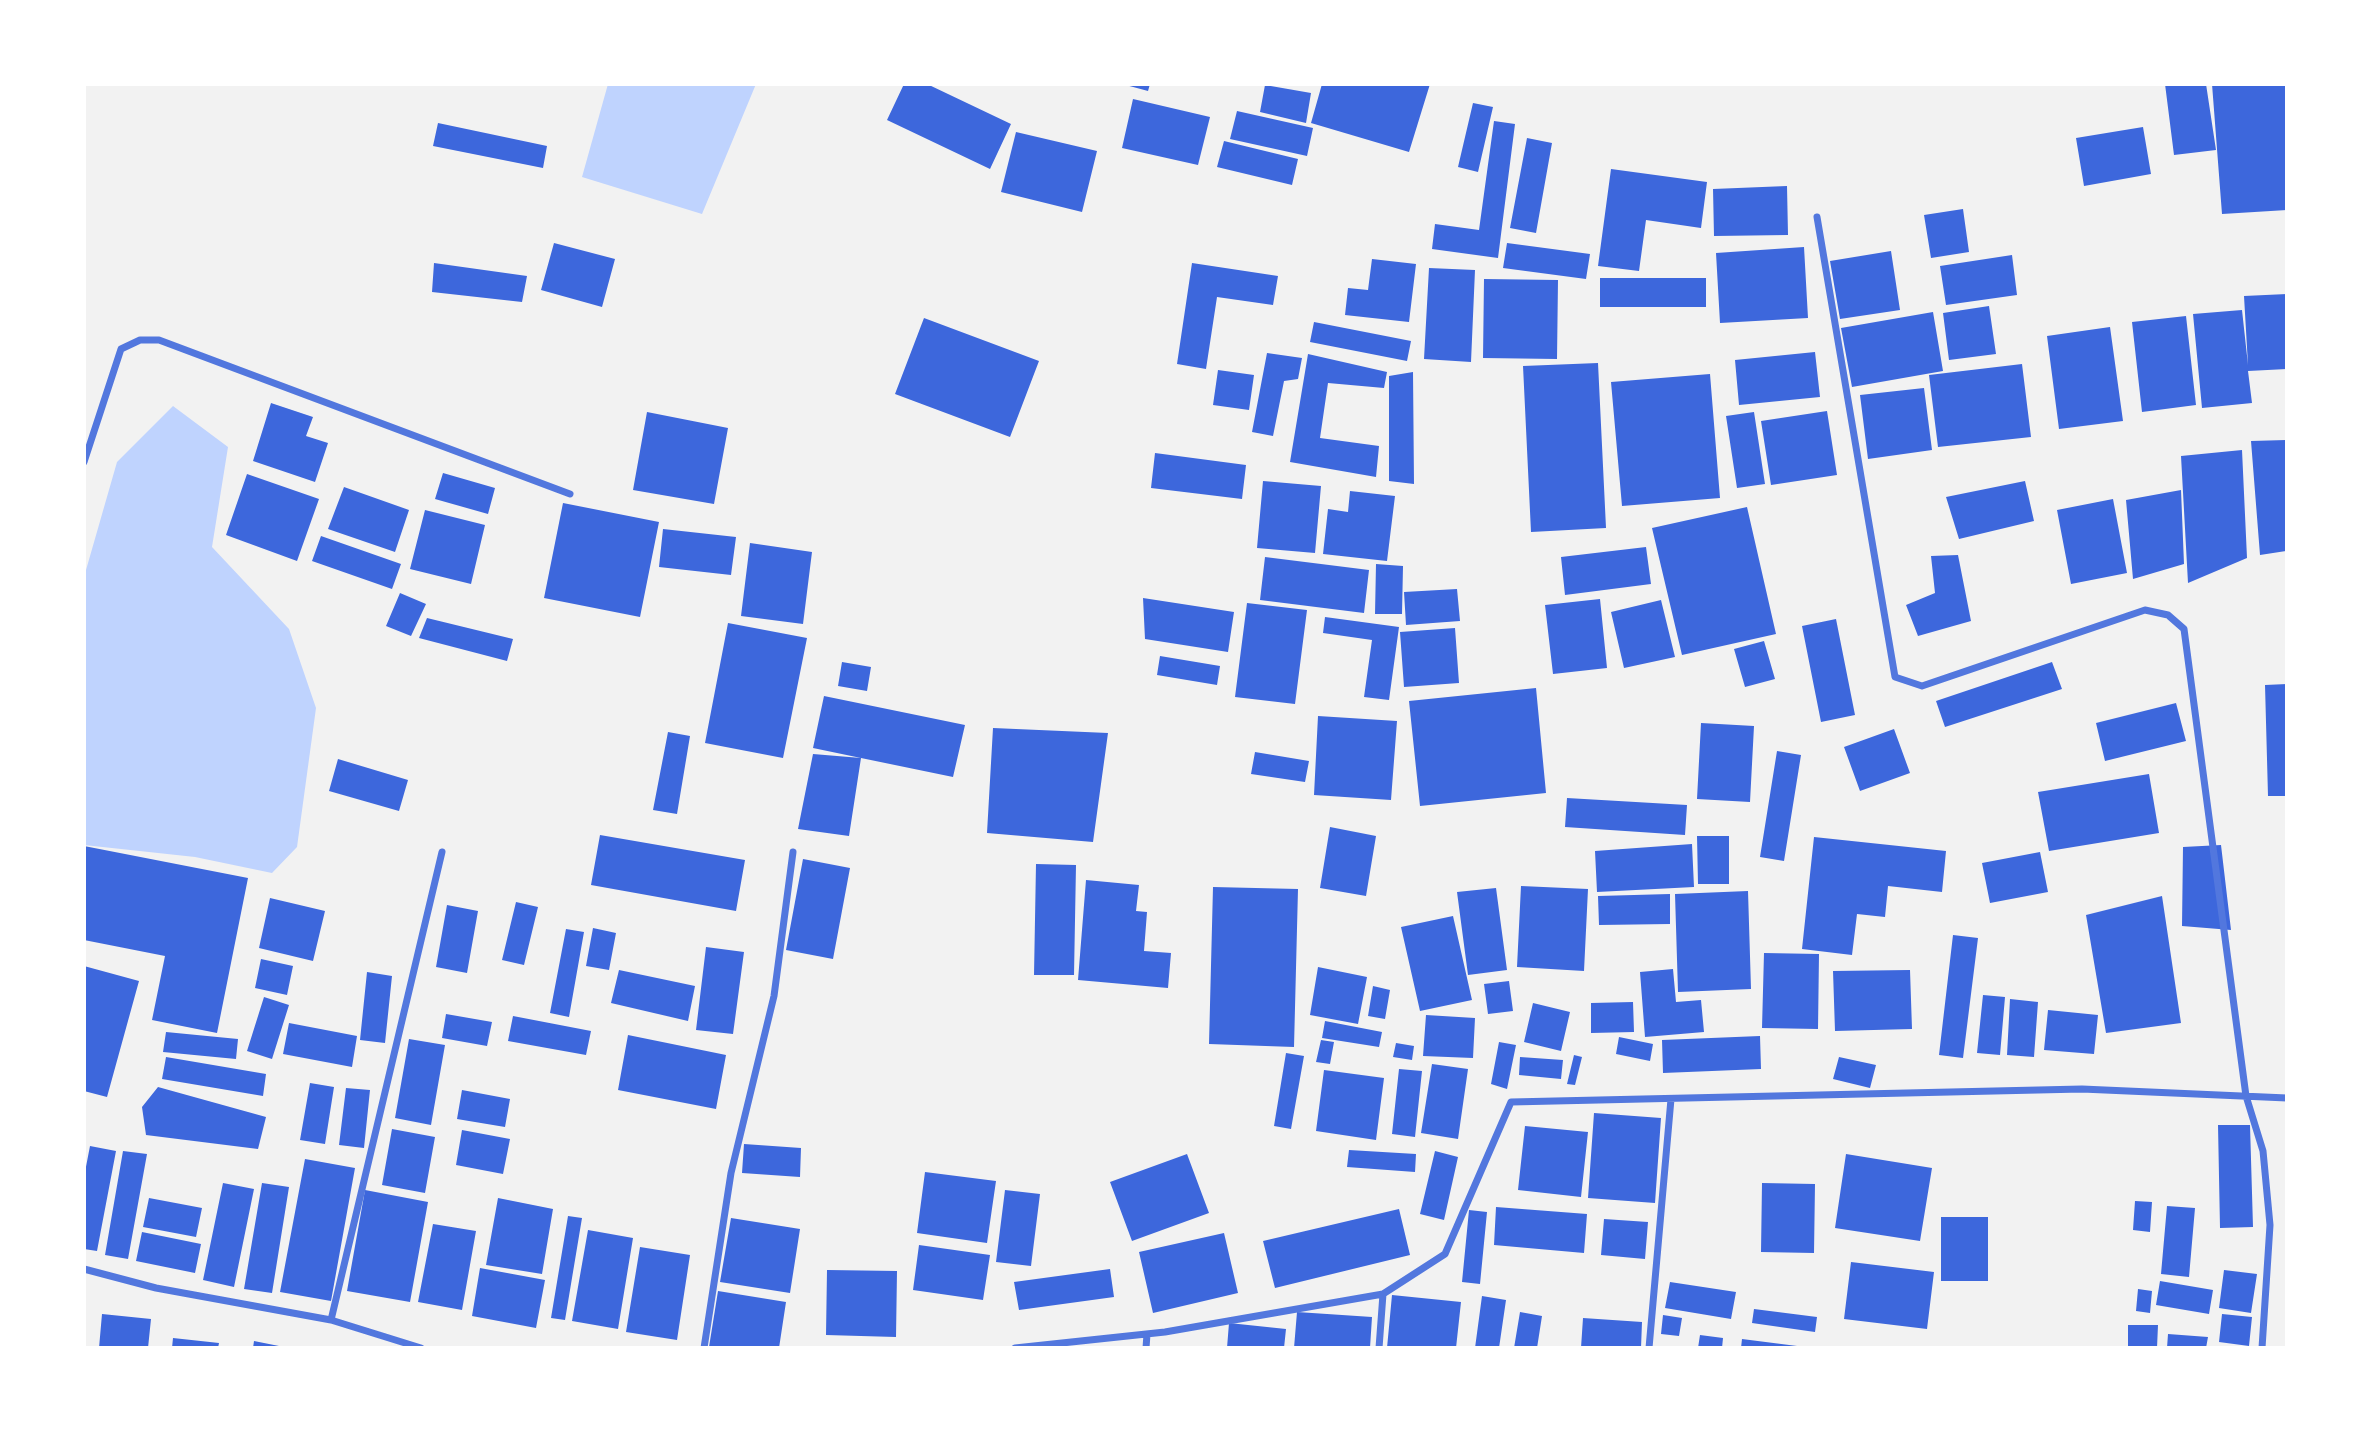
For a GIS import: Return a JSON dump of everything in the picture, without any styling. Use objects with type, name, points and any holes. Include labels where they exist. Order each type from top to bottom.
[{"type":"street","points":[[1817,217],[1895,677],[1922,686],[2145,610],[2168,615],[2185,629],[2246,1096],[2263,1151],[2270,1225],[2262,1348]]},
{"type":"street","points":[[84,463],[121,349],[140,340],[159,340],[570,494]]},
{"type":"street","points":[[331,1320],[442,852]]},
{"type":"street","points":[[704,1348],[731,1173],[774,996],[793,852]]},
{"type":"street","points":[[1015,1348],[1147,1335],[1383,1294],[1445,1254],[1511,1102],[2082,1089],[2287,1098]]},
{"type":"street","points":[[1649,1348],[1671,1099]]},
{"type":"street","points":[[84,1269],[156,1288],[331,1320],[421,1348]]},
{"type":"street","points":[[1379,1348],[1383,1294]]},
{"type":"street","points":[[1146,1348],[1147,1335]]},
{"type":"water","points":[[608,84],[756,84],[702,214],[582,177]]},
{"type":"water","points":[[173,406],[228,447],[212,547],[289,629],[316,708],[297,847],[272,873],[195,857],[84,845],[84,577],[117,462]]},
{"type":"building","points":[[904,84],[927,84],[1011,124],[990,169],[887,120]]},
{"type":"building","points":[[1122,84],[1150,84],[1148,91]]},
{"type":"building","points":[[1322,84],[1430,84],[1409,152],[1311,123]]},
{"type":"building","points":[[2165,84],[2206,84],[2216,150],[2174,155]]},
{"type":"building","points":[[2212,84],[2287,84],[2287,210],[2222,214]]},
{"type":"building","points":[[1265,85],[1311,93],[1306,123],[1260,112]]},
{"type":"building","points":[[1133,99],[1210,117],[1198,165],[1122,148]]},
{"type":"building","points":[[1473,103],[1493,107],[1478,172],[1458,167]]},
{"type":"building","points":[[1237,111],[1313,128],[1307,156],[1230,139]]},
{"type":"building","points":[[1494,121],[1515,124],[1498,258],[1432,249],[1435,224],[1479,230]]},
{"type":"building","points":[[438,123],[547,146],[543,168],[433,146]]},
{"type":"building","points":[[2143,127],[2151,174],[2084,186],[2076,138]]},
{"type":"building","points":[[1016,132],[1097,151],[1082,212],[1001,192]]},
{"type":"building","points":[[1527,138],[1552,143],[1536,233],[1510,228]]},
{"type":"building","points":[[1224,141],[1298,159],[1292,185],[1217,167]]},
{"type":"building","points":[[1611,169],[1707,182],[1701,228],[1646,220],[1639,271],[1598,266]]},
{"type":"building","points":[[1787,186],[1788,235],[1714,236],[1713,189]]},
{"type":"building","points":[[1963,209],[1969,252],[1931,258],[1924,215]]},
{"type":"building","points":[[554,243],[615,259],[602,307],[541,290]]},
{"type":"building","points":[[1507,243],[1590,254],[1586,279],[1503,268]]},
{"type":"building","points":[[1804,247],[1808,318],[1720,323],[1716,253]]},
{"type":"building","points":[[1891,251],[1900,310],[1840,319],[1830,261]]},
{"type":"building","points":[[2012,255],[2017,295],[1946,305],[1940,266]]},
{"type":"building","points":[[1372,259],[1416,264],[1409,322],[1345,315],[1348,288],[1368,290]]},
{"type":"building","points":[[434,263],[527,276],[522,302],[432,292]]},
{"type":"building","points":[[1192,263],[1278,276],[1273,305],[1217,297],[1206,369],[1177,364]]},
{"type":"building","points":[[1429,268],[1475,270],[1471,362],[1424,359]]},
{"type":"building","points":[[1600,278],[1706,278],[1706,307],[1600,307]]},
{"type":"building","points":[[1484,279],[1558,280],[1557,359],[1483,358]]},
{"type":"building","points":[[2287,294],[2287,369],[2248,371],[2252,403],[2202,408],[2193,314],[2242,310],[2248,365],[2244,296]]},
{"type":"building","points":[[1989,306],[1996,354],[1949,360],[1943,313]]},
{"type":"building","points":[[1933,312],[1943,371],[1852,387],[1841,328]]},
{"type":"building","points":[[2186,316],[2196,405],[2142,412],[2132,322]]},
{"type":"building","points":[[924,318],[1039,361],[1010,437],[895,394]]},
{"type":"building","points":[[1314,322],[1411,341],[1407,361],[1310,342]]},
{"type":"building","points":[[2110,327],[2123,421],[2059,429],[2047,336]]},
{"type":"building","points":[[1815,352],[1820,397],[1739,405],[1735,360]]},
{"type":"building","points":[[1267,353],[1302,358],[1298,379],[1284,381],[1273,436],[1252,432]]},
{"type":"building","points":[[1308,354],[1387,372],[1384,388],[1328,383],[1320,438],[1379,446],[1376,477],[1290,462]]},
{"type":"building","points":[[1598,363],[1606,528],[1531,532],[1523,366]]},
{"type":"building","points":[[2022,364],[2031,437],[1938,447],[1929,375]]},
{"type":"building","points":[[1218,370],[1254,375],[1249,410],[1213,405]]},
{"type":"building","points":[[1413,372],[1414,484],[1389,481],[1389,376]]},
{"type":"building","points":[[1710,374],[1720,498],[1622,506],[1611,382]]},
{"type":"building","points":[[1924,388],[1932,450],[1868,459],[1860,395]]},
{"type":"building","points":[[271,403],[313,417],[306,436],[328,443],[315,482],[253,461]]},
{"type":"building","points":[[1827,411],[1837,475],[1771,485],[1761,421]]},
{"type":"building","points":[[647,412],[728,428],[714,504],[633,490]]},
{"type":"building","points":[[1754,412],[1765,484],[1737,488],[1726,416]]},
{"type":"building","points":[[2286,440],[2286,551],[2260,555],[2251,441]]},
{"type":"building","points":[[2242,450],[2247,558],[2188,583],[2181,456]]},
{"type":"building","points":[[1155,453],[1246,465],[1242,499],[1151,488]]},
{"type":"building","points":[[443,473],[495,488],[488,514],[435,499]]},
{"type":"building","points":[[247,474],[319,499],[297,561],[226,535]]},
{"type":"building","points":[[1263,481],[1321,486],[1315,553],[1257,548]]},
{"type":"building","points":[[2025,481],[2034,521],[1959,539],[1946,497]]},
{"type":"building","points":[[344,487],[409,510],[395,552],[328,529]]},
{"type":"building","points":[[2181,490],[2184,564],[2133,579],[2126,500]]},
{"type":"building","points":[[1350,491],[1395,496],[1387,561],[1323,554],[1328,509],[1348,512]]},
{"type":"building","points":[[2113,499],[2127,573],[2071,584],[2057,510]]},
{"type":"building","points":[[563,503],[659,522],[640,617],[544,598]]},
{"type":"building","points":[[1747,507],[1776,634],[1682,655],[1652,528]]},
{"type":"building","points":[[425,510],[485,525],[471,584],[410,569]]},
{"type":"building","points":[[663,529],[736,537],[731,575],[659,567]]},
{"type":"building","points":[[321,536],[401,564],[392,589],[312,561]]},
{"type":"building","points":[[750,543],[812,552],[803,624],[741,616]]},
{"type":"building","points":[[1646,547],[1651,584],[1565,595],[1561,557]]},
{"type":"building","points":[[1958,555],[1971,621],[1918,636],[1906,605],[1935,593],[1931,556]]},
{"type":"building","points":[[1265,557],[1369,570],[1364,613],[1260,600]]},
{"type":"building","points":[[1376,564],[1403,566],[1402,614],[1375,614]]},
{"type":"building","points":[[1457,589],[1460,621],[1406,625],[1404,592]]},
{"type":"building","points":[[400,593],[426,604],[411,636],[386,626]]},
{"type":"building","points":[[1143,598],[1234,612],[1228,652],[1145,639]]},
{"type":"building","points":[[1600,599],[1607,668],[1553,674],[1545,605]]},
{"type":"building","points":[[1661,600],[1675,657],[1624,668],[1611,612]]},
{"type":"building","points":[[1247,603],[1307,610],[1295,704],[1235,697]]},
{"type":"building","points":[[1325,617],[1399,627],[1389,700],[1364,697],[1372,640],[1323,633]]},
{"type":"building","points":[[427,618],[513,639],[507,661],[419,638]]},
{"type":"building","points":[[1836,619],[1855,715],[1821,722],[1802,626]]},
{"type":"building","points":[[728,623],[807,638],[783,758],[705,743]]},
{"type":"building","points":[[1455,628],[1459,683],[1404,687],[1400,632]]},
{"type":"building","points":[[1764,641],[1775,679],[1745,687],[1734,649]]},
{"type":"building","points":[[1160,656],[1220,666],[1217,685],[1157,675]]},
{"type":"building","points":[[842,662],[871,667],[867,691],[838,686]]},
{"type":"building","points":[[2052,662],[2062,689],[1945,727],[1936,701]]},
{"type":"building","points":[[2287,684],[2287,796],[2268,796],[2265,685]]},
{"type":"building","points":[[1536,688],[1546,793],[1420,806],[1409,701]]},
{"type":"building","points":[[824,696],[965,725],[953,777],[813,748]]},
{"type":"building","points":[[2176,703],[2186,741],[2105,761],[2096,723]]},
{"type":"building","points":[[1318,716],[1397,721],[1391,800],[1314,795]]},
{"type":"building","points":[[1701,723],[1754,726],[1750,802],[1697,799]]},
{"type":"building","points":[[993,728],[1108,733],[1093,842],[987,833]]},
{"type":"building","points":[[1894,729],[1910,773],[1860,791],[1844,747]]},
{"type":"building","points":[[668,732],[690,736],[677,814],[653,810]]},
{"type":"building","points":[[1777,751],[1801,755],[1784,861],[1760,857]]},
{"type":"building","points":[[1255,752],[1309,761],[1305,782],[1251,774]]},
{"type":"building","points":[[813,754],[861,758],[849,836],[798,829]]},
{"type":"building","points":[[338,759],[408,780],[399,811],[329,791]]},
{"type":"building","points":[[2149,774],[2159,833],[2049,851],[2038,792]]},
{"type":"building","points":[[1567,798],[1687,805],[1685,835],[1565,827]]},
{"type":"building","points":[[1330,827],[1376,836],[1366,896],[1320,888]]},
{"type":"building","points":[[600,835],[745,860],[736,911],[591,885]]},
{"type":"building","points":[[1697,836],[1729,836],[1729,884],[1698,884]]},
{"type":"building","points":[[1814,837],[1946,851],[1942,892],[1888,886],[1885,917],[1857,914],[1852,955],[1802,949]]},
{"type":"building","points":[[1692,844],[1694,887],[1597,892],[1595,851]]},
{"type":"building","points":[[2221,845],[2231,930],[2182,926],[2183,847]]},
{"type":"building","points":[[84,846],[248,878],[217,1033],[152,1020],[165,956],[84,940]]},
{"type":"building","points":[[2040,852],[2048,892],[1990,903],[1982,863]]},
{"type":"building","points":[[803,859],[850,868],[833,959],[786,950]]},
{"type":"building","points":[[1036,864],[1076,865],[1074,975],[1034,975]]},
{"type":"building","points":[[1086,880],[1139,885],[1136,911],[1147,912],[1144,951],[1171,953],[1168,988],[1078,980]]},
{"type":"building","points":[[1521,886],[1588,889],[1584,971],[1517,967]]},
{"type":"building","points":[[1213,887],[1298,889],[1294,1047],[1209,1044]]},
{"type":"building","points":[[1496,888],[1507,970],[1468,975],[1457,892]]},
{"type":"building","points":[[1748,891],[1751,989],[1678,992],[1675,894]]},
{"type":"building","points":[[1670,894],[1670,924],[1599,925],[1598,896]]},
{"type":"building","points":[[2162,896],[2181,1023],[2106,1033],[2086,915]]},
{"type":"building","points":[[270,898],[325,911],[313,961],[259,948]]},
{"type":"building","points":[[516,902],[538,907],[524,965],[502,960]]},
{"type":"building","points":[[447,905],[478,911],[467,973],[436,967]]},
{"type":"building","points":[[1453,916],[1472,1000],[1420,1011],[1401,927]]},
{"type":"building","points":[[593,928],[616,933],[609,970],[586,966]]},
{"type":"building","points":[[566,929],[584,932],[569,1017],[550,1013]]},
{"type":"building","points":[[1953,935],[1978,938],[1963,1058],[1939,1055]]},
{"type":"building","points":[[706,947],[744,952],[733,1034],[696,1030]]},
{"type":"building","points":[[1764,953],[1819,954],[1818,1029],[1762,1028]]},
{"type":"building","points":[[261,959],[293,966],[287,995],[255,988]]},
{"type":"building","points":[[84,966],[139,981],[107,1097],[84,1091]]},
{"type":"building","points":[[1318,967],[1367,977],[1358,1024],[1310,1015]]},
{"type":"building","points":[[1673,969],[1676,1002],[1701,1000],[1704,1032],[1645,1037],[1640,972]]},
{"type":"building","points":[[619,970],[695,986],[688,1021],[611,1003]]},
{"type":"building","points":[[1910,970],[1912,1029],[1835,1031],[1833,971]]},
{"type":"building","points":[[367,972],[392,976],[385,1043],[360,1040]]},
{"type":"building","points":[[1509,981],[1513,1011],[1488,1014],[1484,984]]},
{"type":"building","points":[[1373,986],[1390,990],[1385,1019],[1368,1016]]},
{"type":"building","points":[[1983,995],[2005,997],[2000,1055],[1977,1053]]},
{"type":"building","points":[[264,997],[289,1005],[272,1059],[247,1051]]},
{"type":"building","points":[[2010,999],[2038,1002],[2034,1057],[2007,1055]]},
{"type":"building","points":[[1633,1002],[1634,1032],[1591,1033],[1591,1003]]},
{"type":"building","points":[[1533,1003],[1570,1012],[1561,1051],[1524,1042]]},
{"type":"building","points":[[2048,1010],[2098,1015],[2094,1054],[2044,1050]]},
{"type":"building","points":[[446,1014],[492,1022],[487,1046],[442,1038]]},
{"type":"building","points":[[1426,1015],[1475,1018],[1473,1058],[1423,1056]]},
{"type":"building","points":[[513,1016],[591,1031],[586,1055],[508,1041]]},
{"type":"building","points":[[1325,1021],[1382,1032],[1379,1047],[1322,1038]]},
{"type":"building","points":[[289,1023],[357,1036],[352,1067],[283,1054]]},
{"type":"building","points":[[166,1032],[238,1039],[236,1059],[163,1052]]},
{"type":"building","points":[[628,1035],[726,1055],[716,1109],[618,1090]]},
{"type":"building","points":[[1760,1036],[1761,1069],[1663,1073],[1662,1040]]},
{"type":"building","points":[[1619,1037],[1653,1044],[1650,1061],[1616,1054]]},
{"type":"building","points":[[409,1039],[445,1045],[431,1125],[395,1118]]},
{"type":"building","points":[[1321,1040],[1334,1042],[1330,1064],[1316,1062]]},
{"type":"building","points":[[1499,1042],[1516,1045],[1507,1089],[1491,1084]]},
{"type":"building","points":[[1396,1043],[1414,1046],[1412,1060],[1393,1057]]},
{"type":"building","points":[[1286,1053],[1304,1056],[1291,1129],[1274,1126]]},
{"type":"building","points":[[1574,1055],[1582,1057],[1575,1085],[1567,1084]]},
{"type":"building","points":[[166,1057],[266,1074],[263,1096],[162,1079]]},
{"type":"building","points":[[1520,1057],[1563,1060],[1561,1079],[1519,1075]]},
{"type":"building","points":[[1839,1057],[1876,1065],[1870,1088],[1833,1079]]},
{"type":"building","points":[[1432,1064],[1468,1069],[1458,1139],[1421,1133]]},
{"type":"building","points":[[1399,1069],[1422,1071],[1415,1137],[1392,1134]]},
{"type":"building","points":[[1324,1070],[1384,1078],[1376,1140],[1316,1131]]},
{"type":"building","points":[[310,1083],[334,1087],[325,1144],[300,1140]]},
{"type":"building","points":[[158,1087],[266,1117],[258,1149],[146,1135],[142,1107]]},
{"type":"building","points":[[346,1088],[370,1090],[364,1148],[339,1145]]},
{"type":"building","points":[[462,1090],[510,1099],[505,1127],[457,1119]]},
{"type":"building","points":[[1594,1113],[1661,1118],[1655,1203],[1588,1198]]},
{"type":"building","points":[[2218,1125],[2250,1125],[2253,1227],[2220,1228]]},
{"type":"building","points":[[1525,1126],[1588,1132],[1581,1197],[1518,1190]]},
{"type":"building","points":[[392,1129],[435,1137],[425,1193],[382,1185]]},
{"type":"building","points":[[462,1130],[510,1139],[503,1174],[456,1165]]},
{"type":"building","points":[[744,1144],[801,1148],[800,1177],[742,1173]]},
{"type":"building","points":[[90,1146],[116,1151],[97,1251],[84,1249],[84,1177]]},
{"type":"building","points":[[1349,1150],[1416,1154],[1415,1172],[1347,1167]]},
{"type":"building","points":[[123,1151],[147,1154],[128,1259],[105,1255]]},
{"type":"building","points":[[1435,1151],[1458,1157],[1444,1220],[1420,1214]]},
{"type":"building","points":[[1187,1154],[1209,1213],[1132,1241],[1110,1182]]},
{"type":"building","points":[[1846,1154],[1932,1168],[1920,1241],[1835,1228]]},
{"type":"building","points":[[305,1159],[355,1168],[331,1301],[280,1292]]},
{"type":"building","points":[[925,1172],[996,1181],[987,1243],[917,1233]]},
{"type":"building","points":[[223,1183],[254,1189],[234,1287],[203,1280]]},
{"type":"building","points":[[262,1183],[289,1187],[272,1293],[244,1289]]},
{"type":"building","points":[[1762,1183],[1815,1184],[1814,1253],[1761,1252]]},
{"type":"building","points":[[365,1190],[428,1202],[410,1302],[347,1291]]},
{"type":"building","points":[[1005,1190],[1040,1194],[1031,1266],[996,1262]]},
{"type":"building","points":[[149,1198],[202,1208],[196,1237],[143,1227]]},
{"type":"building","points":[[498,1198],[553,1209],[542,1274],[486,1265]]},
{"type":"building","points":[[2135,1201],[2152,1202],[2150,1232],[2133,1230]]},
{"type":"building","points":[[2167,1206],[2195,1208],[2189,1277],[2161,1274]]},
{"type":"building","points":[[1496,1207],[1587,1214],[1584,1253],[1494,1245]]},
{"type":"building","points":[[1399,1209],[1410,1255],[1275,1288],[1263,1241]]},
{"type":"building","points":[[1469,1210],[1487,1212],[1480,1284],[1462,1282]]},
{"type":"building","points":[[568,1216],[582,1218],[565,1320],[551,1318]]},
{"type":"building","points":[[1941,1217],[1988,1217],[1988,1281],[1941,1281]]},
{"type":"building","points":[[731,1218],[800,1229],[790,1293],[720,1282]]},
{"type":"building","points":[[1604,1219],[1648,1222],[1645,1259],[1601,1255]]},
{"type":"building","points":[[433,1224],[476,1231],[462,1310],[418,1302]]},
{"type":"building","points":[[588,1230],[633,1238],[618,1329],[572,1321]]},
{"type":"building","points":[[142,1232],[201,1244],[195,1273],[136,1261]]},
{"type":"building","points":[[1224,1233],[1238,1293],[1153,1313],[1139,1252]]},
{"type":"building","points":[[919,1245],[990,1255],[983,1300],[913,1290]]},
{"type":"building","points":[[640,1247],[690,1255],[677,1340],[626,1332]]},
{"type":"building","points":[[1851,1262],[1934,1272],[1927,1329],[1844,1319]]},
{"type":"building","points":[[480,1268],[545,1280],[536,1328],[472,1316]]},
{"type":"building","points":[[1110,1269],[1114,1297],[1019,1310],[1014,1282]]},
{"type":"building","points":[[827,1270],[897,1271],[896,1337],[826,1335]]},
{"type":"building","points":[[2224,1270],[2257,1274],[2251,1313],[2219,1308]]},
{"type":"building","points":[[2160,1281],[2213,1290],[2209,1314],[2156,1305]]},
{"type":"building","points":[[1670,1282],[1736,1292],[1731,1319],[1665,1308]]},
{"type":"building","points":[[2138,1289],[2152,1291],[2150,1313],[2136,1311]]},
{"type":"building","points":[[718,1291],[786,1302],[779,1348],[709,1347]]},
{"type":"building","points":[[1392,1295],[1461,1302],[1456,1348],[1387,1348]]},
{"type":"building","points":[[1482,1296],[1506,1300],[1499,1348],[1475,1348]]},
{"type":"building","points":[[1754,1309],[1817,1317],[1815,1332],[1752,1323]]},
{"type":"building","points":[[1297,1312],[1372,1317],[1370,1348],[1294,1348]]},
{"type":"building","points":[[1520,1312],[1542,1316],[1537,1348],[1514,1348]]},
{"type":"building","points":[[102,1314],[151,1319],[148,1348],[99,1348]]},
{"type":"building","points":[[2222,1314],[2252,1317],[2249,1346],[2219,1342]]},
{"type":"building","points":[[1663,1315],[1682,1318],[1679,1336],[1661,1334]]},
{"type":"building","points":[[1583,1318],[1642,1322],[1641,1348],[1581,1348]]},
{"type":"building","points":[[1229,1323],[1286,1329],[1284,1348],[1227,1348]]},
{"type":"building","points":[[2128,1325],[2158,1325],[2157,1348],[2128,1348]]},
{"type":"building","points":[[2168,1334],[2208,1337],[2206,1348],[2167,1348]]},
{"type":"building","points":[[1700,1335],[1723,1338],[1722,1348],[1698,1348]]},
{"type":"building","points":[[173,1338],[219,1343],[218,1348],[172,1348]]},
{"type":"building","points":[[1742,1339],[1797,1346],[1797,1348],[1741,1348]]},
{"type":"building","points":[[254,1341],[284,1347],[284,1348],[253,1348]]}]
